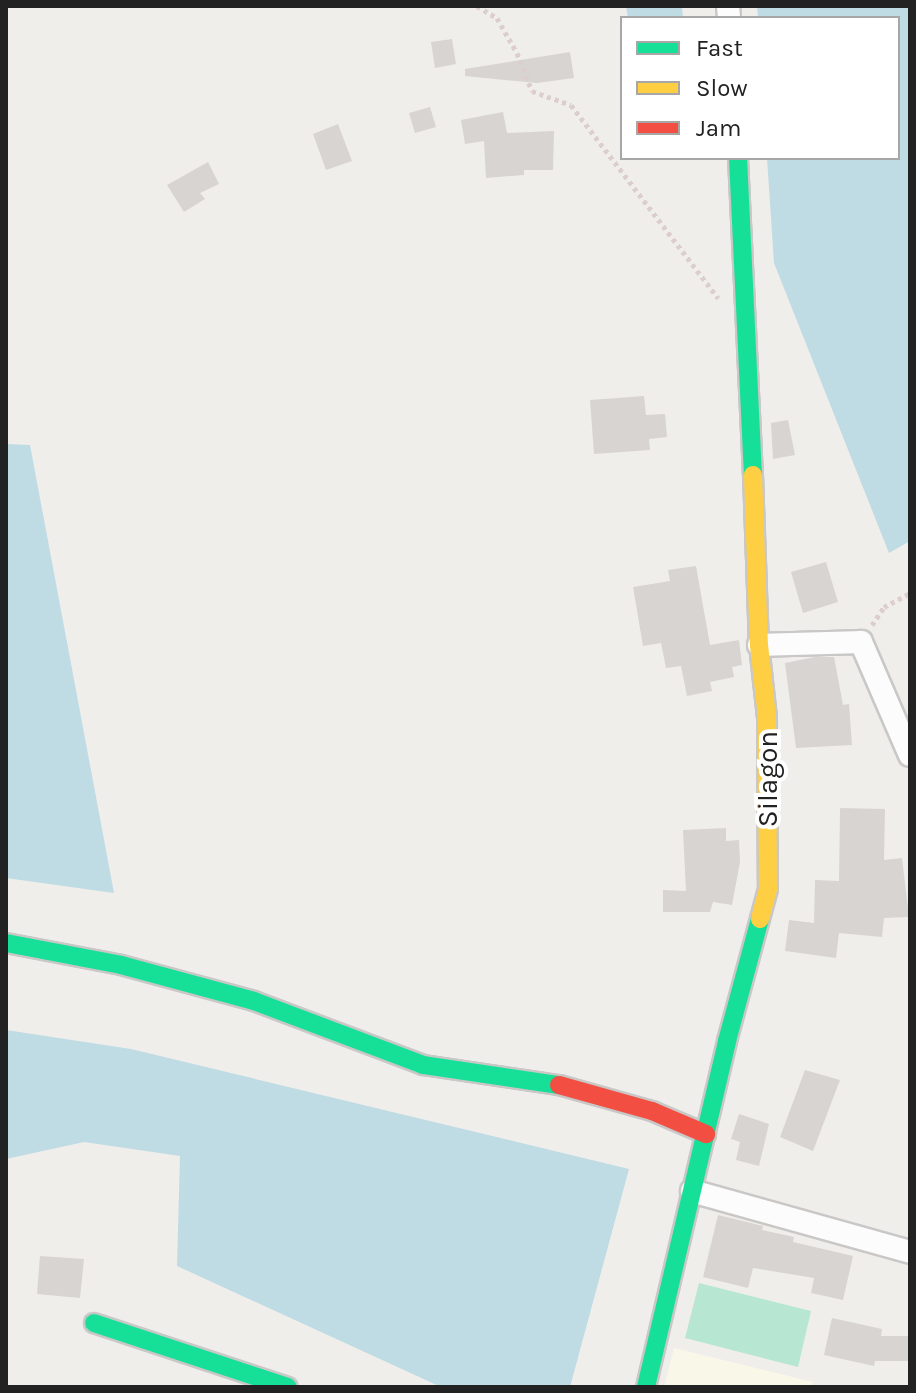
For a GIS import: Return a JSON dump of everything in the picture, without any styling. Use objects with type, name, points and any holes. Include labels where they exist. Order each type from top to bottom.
[{"type":"street","name":"Silagon","points":[[646,1387],[768,889],[767,717],[759,645],[749,341],[738,160]]},
{"type":"street","points":[[759,645],[861,642],[910,755]]},
{"type":"street","points":[[6,943],[121,965],[254,1001],[423,1065],[550,1083],[652,1111],[706,1134]]},
{"type":"street","points":[[692,1191],[910,1252]]},
{"type":"street","points":[[94,1323],[288,1387]]},
{"type":"path","points":[[477,6],[497,18],[517,53],[532,91],[571,105],[723,305]]},
{"type":"path","points":[[861,642],[884,607],[910,593]]},
{"type":"shaded area","points":[[674,1348],[813,1382],[812,1387],[664,1387]]},
{"type":"green space","points":[[699,1283],[811,1311],[798,1367],[685,1338]]},
{"type":"water","points":[[626,6],[682,6],[683,16],[628,16]]},
{"type":"water","points":[[757,6],[910,6],[910,541],[889,553],[774,263],[767,160],[900,160],[900,16],[758,16]]},
{"type":"water","points":[[6,444],[30,445],[114,893],[6,878]]},
{"type":"water","points":[[6,1030],[131,1049],[629,1169],[570,1387],[441,1387],[177,1266],[180,1156],[84,1142],[6,1159]]},
{"type":"building","points":[[452,39],[456,64],[435,68],[431,42]]},
{"type":"building","points":[[570,52],[574,78],[537,83],[465,76],[465,69]]},
{"type":"building","points":[[430,107],[436,127],[415,133],[409,113]]},
{"type":"building","points":[[503,112],[507,133],[554,131],[553,170],[524,170],[524,175],[486,178],[484,141],[465,144],[461,120]]},
{"type":"building","points":[[338,124],[352,161],[326,170],[313,134]]},
{"type":"building","points":[[208,162],[219,184],[200,193],[205,199],[184,212],[167,185]]},
{"type":"building","points":[[644,396],[646,415],[665,414],[667,437],[649,439],[650,450],[594,454],[590,400]]},
{"type":"building","points":[[788,420],[795,455],[773,459],[771,423]]},
{"type":"building","points":[[826,562],[838,602],[803,613],[791,572]]},
{"type":"building","points":[[696,566],[710,645],[739,640],[742,665],[732,667],[734,677],[710,682],[712,691],[687,696],[681,666],[666,668],[661,643],[643,646],[633,587],[670,581],[668,570]]},
{"type":"building","points":[[834,657],[843,705],[849,704],[852,745],[796,748],[785,663]]},
{"type":"building","points":[[840,808],[885,809],[884,860],[902,858],[909,917],[884,918],[882,937],[839,933],[836,958],[785,951],[789,920],[814,923],[815,880],[839,881]]},
{"type":"building","points":[[726,828],[726,841],[739,840],[740,862],[732,905],[713,902],[710,912],[663,912],[663,890],[686,891],[683,830]]},
{"type":"building","points":[[805,1070],[840,1080],[813,1151],[780,1137]]},
{"type":"building","points":[[739,1114],[769,1124],[759,1166],[736,1160],[740,1142],[731,1139]]},
{"type":"building","points":[[718,1215],[794,1237],[793,1242],[853,1256],[843,1300],[811,1293],[814,1278],[753,1268],[748,1288],[703,1277]]},
{"type":"building","points":[[40,1256],[84,1259],[80,1298],[37,1294]]},
{"type":"building","points":[[832,1318],[882,1329],[881,1336],[910,1336],[910,1361],[875,1361],[874,1366],[824,1355]]},
{"type":"traffic: fast","points":[[738,160],[753,475]]},
{"type":"traffic: fast","points":[[646,1387],[727,1041],[760,919]]},
{"type":"traffic: fast","points":[[6,943],[121,965],[254,1001],[423,1065],[559,1085]]},
{"type":"traffic: fast","points":[[94,1323],[288,1387]]},
{"type":"traffic: slow","points":[[753,475],[759,645],[767,717],[768,889],[760,919]]},
{"type":"traffic: jam","points":[[559,1085],[652,1111],[706,1134]]}]
